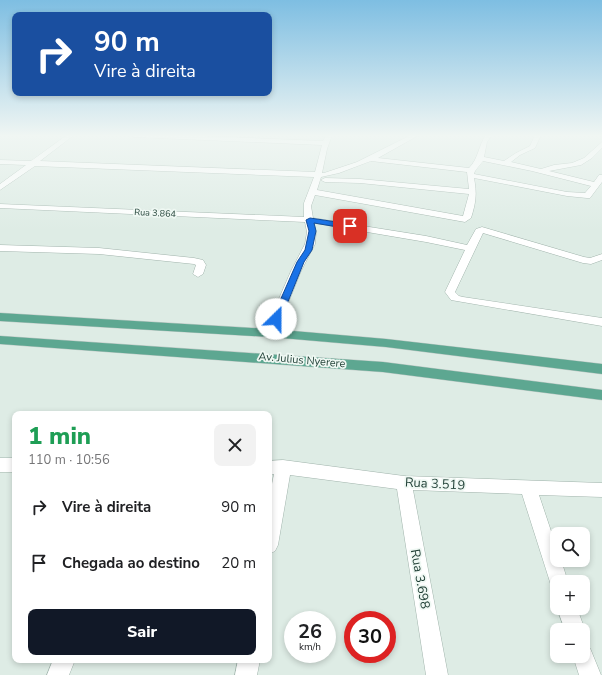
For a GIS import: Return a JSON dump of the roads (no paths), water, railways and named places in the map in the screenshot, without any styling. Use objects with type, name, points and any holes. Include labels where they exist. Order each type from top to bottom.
[{"type":"main road","points":[[0,317],[270,333],[386,343],[602,369]]},
{"type":"main road","name":"Av. Julius Nyerere","points":[[0,340],[284,358],[390,368],[602,395]]},
{"type":"street","points":[[0,188],[28,166]]},
{"type":"street","points":[[104,166],[360,180],[473,192]]},
{"type":"street","points":[[270,333],[300,262],[308,250],[313,231],[307,212],[307,206],[308,200],[313,192],[319,166]]},
{"type":"street","points":[[316,177],[351,166]]},
{"type":"street","points":[[424,166],[471,173],[585,196],[588,196],[602,177]]},
{"type":"street","points":[[313,192],[462,219],[467,218],[473,192],[471,173],[475,166]]},
{"type":"street","points":[[522,166],[596,185]]},
{"type":"street","points":[[543,171],[549,167],[556,166]]},
{"type":"street","name":"Rua 3.864","points":[[0,206],[310,220],[426,239],[471,249]]},
{"type":"street","points":[[602,257],[592,261],[583,260],[484,230],[479,231],[450,292],[455,298],[602,322]]},
{"type":"street","points":[[0,248],[99,251],[194,261],[200,262],[201,265],[198,274]]},
{"type":"street","points":[[272,512],[276,467]]},
{"type":"street","name":"Rua 3.519","points":[[276,467],[404,483],[602,490]]},
{"type":"street","name":"Rua 3.698","points":[[404,483],[437,675]]},
{"type":"street","points":[[528,488],[557,575]]},
{"type":"street","points":[[58,675],[63,663]]},
{"type":"street","points":[[246,675],[248,663]]},
{"type":"street","points":[[586,663],[590,675]]}]
